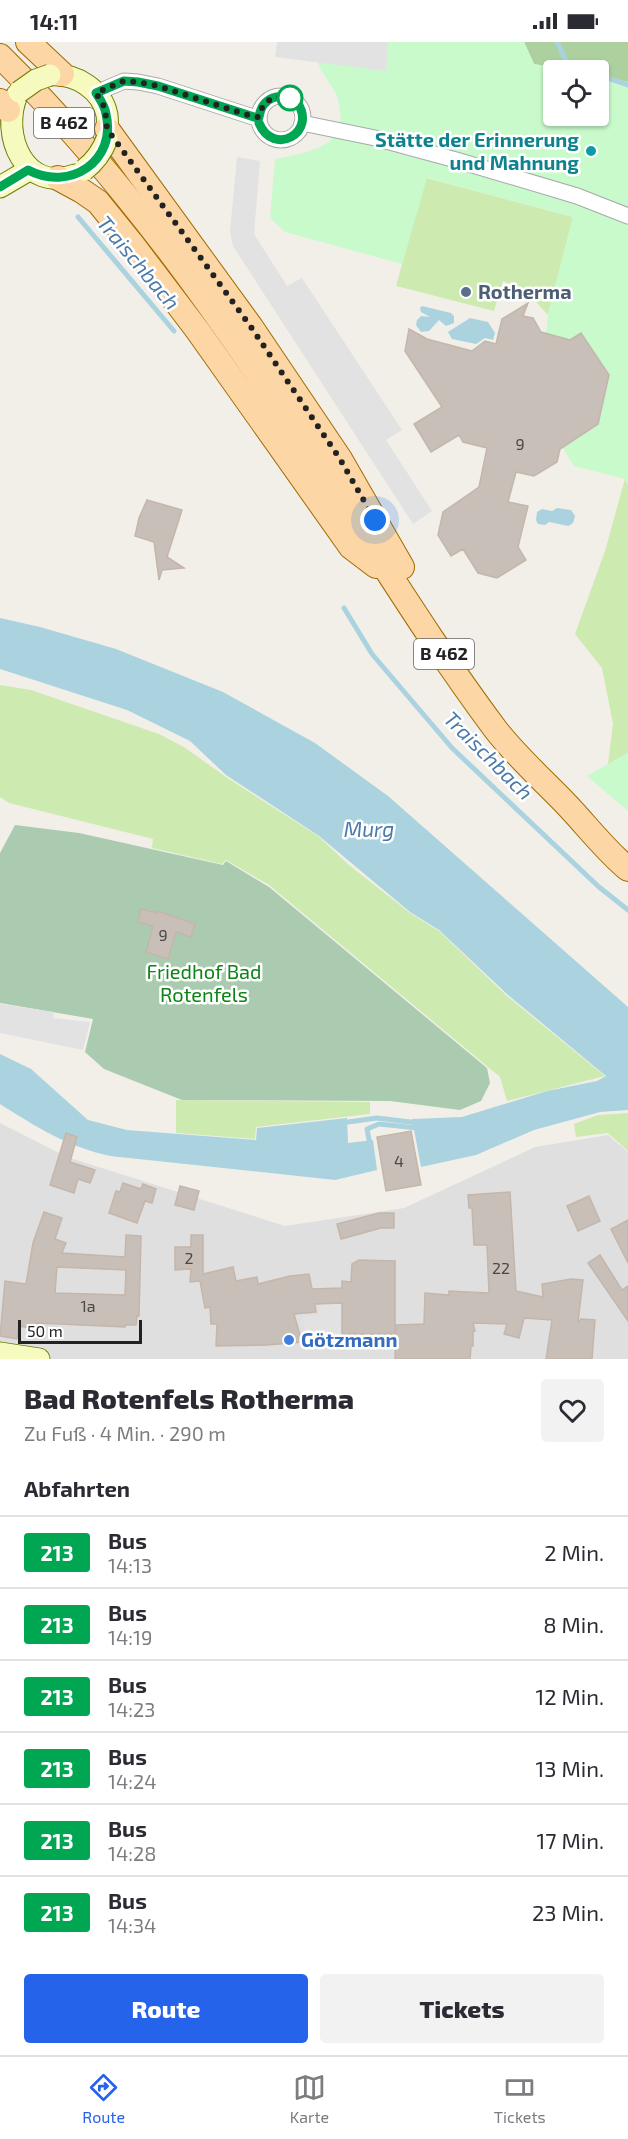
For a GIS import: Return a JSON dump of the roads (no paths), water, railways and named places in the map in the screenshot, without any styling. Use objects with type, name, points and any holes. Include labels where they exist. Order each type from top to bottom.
[{"type":"main road","points":[[27,42],[56,75]]},
{"type":"main road","name":"B 462","points":[[0,56],[64,123],[120,187],[169,251],[328,480],[390,577],[498,732],[628,869]]},
{"type":"main road","points":[[107,134],[251,327],[340,459],[410,581],[482,688],[498,732]]},
{"type":"main road","points":[[58,178],[98,202],[198,331],[351,547],[390,577]]},
{"type":"street","points":[[56,75],[78,80],[96,93],[105,108],[107,134],[102,151],[84,170],[72,176],[58,178],[43,176],[28,170],[5,151],[9,101],[36,80],[56,75]]},
{"type":"street","points":[[96,93],[124,81],[138,82],[259,117]]},
{"type":"street","points":[[276,96],[283,96],[297,102],[303,116],[302,123],[295,135],[283,140],[265,133],[259,123],[259,117],[263,104],[276,96]]},
{"type":"street","points":[[302,123],[375,138],[456,160],[577,196],[628,216]]},
{"type":"street","points":[[0,187],[28,170]]},
{"type":"street","points":[[0,1353],[39,1359]]},
{"type":"water","points":[[422,306],[451,313],[454,316],[454,323],[446,326],[439,320],[429,331],[421,332],[416,325],[417,320],[421,316],[430,317],[421,312]]},
{"type":"water","points":[[470,318],[488,322],[495,333],[493,340],[485,338],[476,344],[452,339],[448,332]]},
{"type":"water","points":[[557,508],[571,510],[575,516],[573,523],[568,526],[549,522],[545,525],[538,524],[537,512],[542,509],[552,511]]},
{"type":"water","name":"Murg","points":[[0,618],[116,649],[223,692],[315,743],[388,796],[628,1007],[628,1110],[600,1112],[534,1130],[476,1155],[421,1167],[412,1119],[462,1117],[547,1091],[597,1081],[606,1076],[508,995],[439,930],[410,912],[319,836],[226,775],[190,741],[127,710],[0,669]]},
{"type":"water","points":[[0,1054],[31,1069],[88,1120],[127,1130],[256,1140],[257,1128],[347,1118],[348,1143],[373,1140],[377,1170],[335,1180],[110,1156],[94,1152],[53,1135],[0,1104]]},
{"type":"waterway","points":[[557,42],[566,60]]},
{"type":"waterway","points":[[609,79],[628,85]]},
{"type":"waterway","name":"Traischbach","points":[[78,217],[174,331]]},
{"type":"waterway","name":"Traischbach","points":[[344,608],[372,654],[452,748],[599,887],[628,910]]},
{"type":"waterway","points":[[348,1122],[377,1118],[419,1123]]},
{"type":"waterway","points":[[370,1145],[367,1129],[379,1124],[418,1128]]},
{"type":"place","name":"Stätte der Erinnerung und Mahnung","points":[[591,151]]},
{"type":"place","name":"Rotherma","points":[[466,292]]},
{"type":"place","name":"Götzmann","points":[[289,1340]]},
{"type":"park label","name":"Friedhof Bad Rotenfels","points":[[204,984]]}]
